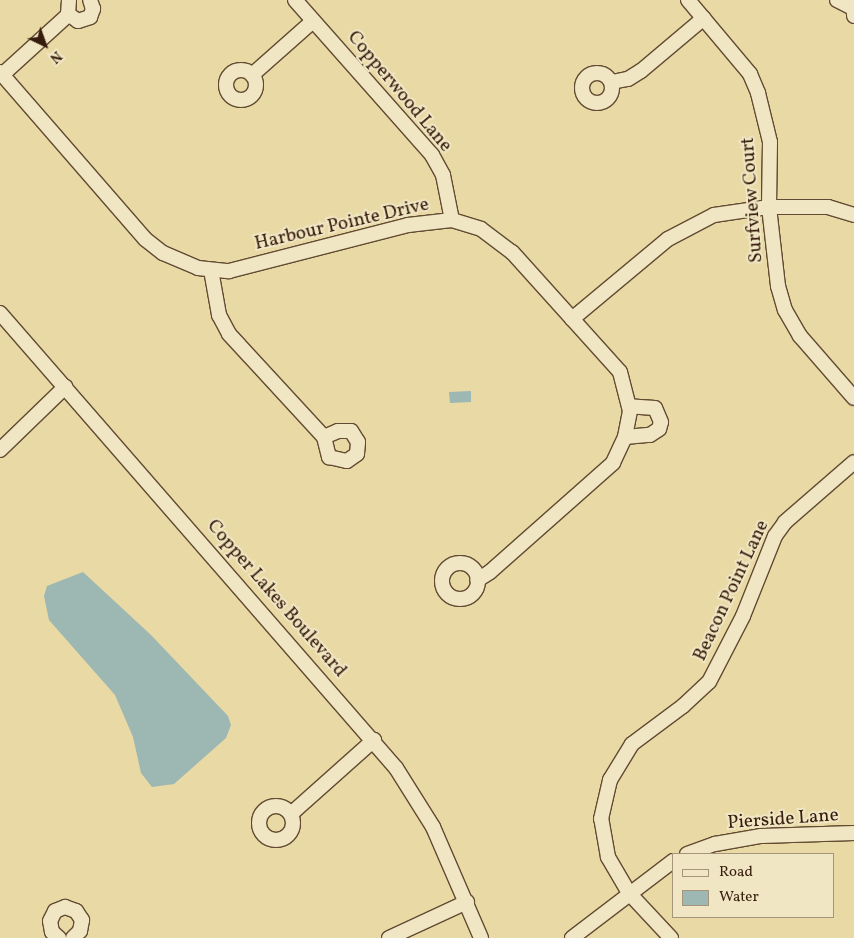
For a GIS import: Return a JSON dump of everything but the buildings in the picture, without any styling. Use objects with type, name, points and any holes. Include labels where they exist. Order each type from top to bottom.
[{"type":"street","points":[[1,73],[68,15],[69,0]]},
{"type":"street","points":[[68,15],[74,20],[86,20],[93,9],[90,0]]},
{"type":"street","name":"Copperwood Lane","points":[[295,0],[432,155],[443,175],[452,220]]},
{"type":"street","name":"Surfview Court","points":[[688,0],[750,74],[758,93],[770,142],[769,207],[778,286],[785,310],[800,336],[854,398]]},
{"type":"street","points":[[837,0],[853,8]]},
{"type":"street","points":[[612,82],[628,79],[641,71],[704,18]]},
{"type":"street","points":[[252,75],[313,21]]},
{"type":"street","name":"Harbour Pointe Drive","points":[[1,73],[145,239],[175,259],[211,270],[229,271],[408,224],[452,220],[481,229],[512,252],[620,372],[629,406],[625,436],[607,468],[490,572],[478,580]]},
{"type":"street","points":[[572,319],[682,230],[714,215],[769,207],[828,207],[854,215]]},
{"type":"street","points":[[211,270],[219,315],[229,334],[324,437]]},
{"type":"street","name":"Copper Lakes Boulevard","points":[[0,313],[374,740],[417,797],[482,938]]},
{"type":"street","points":[[0,450],[65,387]]},
{"type":"street","points":[[625,436],[650,435],[659,429],[661,422],[655,408],[629,406]]},
{"type":"street","name":"Beacon Point Lane","points":[[670,938],[629,893],[608,857],[602,831],[605,794],[614,769],[632,744],[683,706],[709,682],[743,616],[775,536],[785,522],[854,462]]},
{"type":"street","points":[[292,812],[374,740]]},
{"type":"street","name":"Pierside Lane","points":[[690,853],[715,844],[760,836],[854,833]]},
{"type":"street","points":[[572,938],[672,862]]},
{"type":"street","points":[[389,938],[467,902]]},
{"type":"street","points":[[59,938],[52,932],[50,921],[55,912],[65,907],[76,911],[82,920],[80,931],[73,938]]},
{"type":"water","points":[[471,391],[471,402],[450,403],[449,392]]},
{"type":"water","points":[[83,572],[151,635],[228,716],[231,725],[226,738],[174,784],[152,787],[141,773],[133,737],[115,695],[49,620],[44,596],[47,586]]}]
